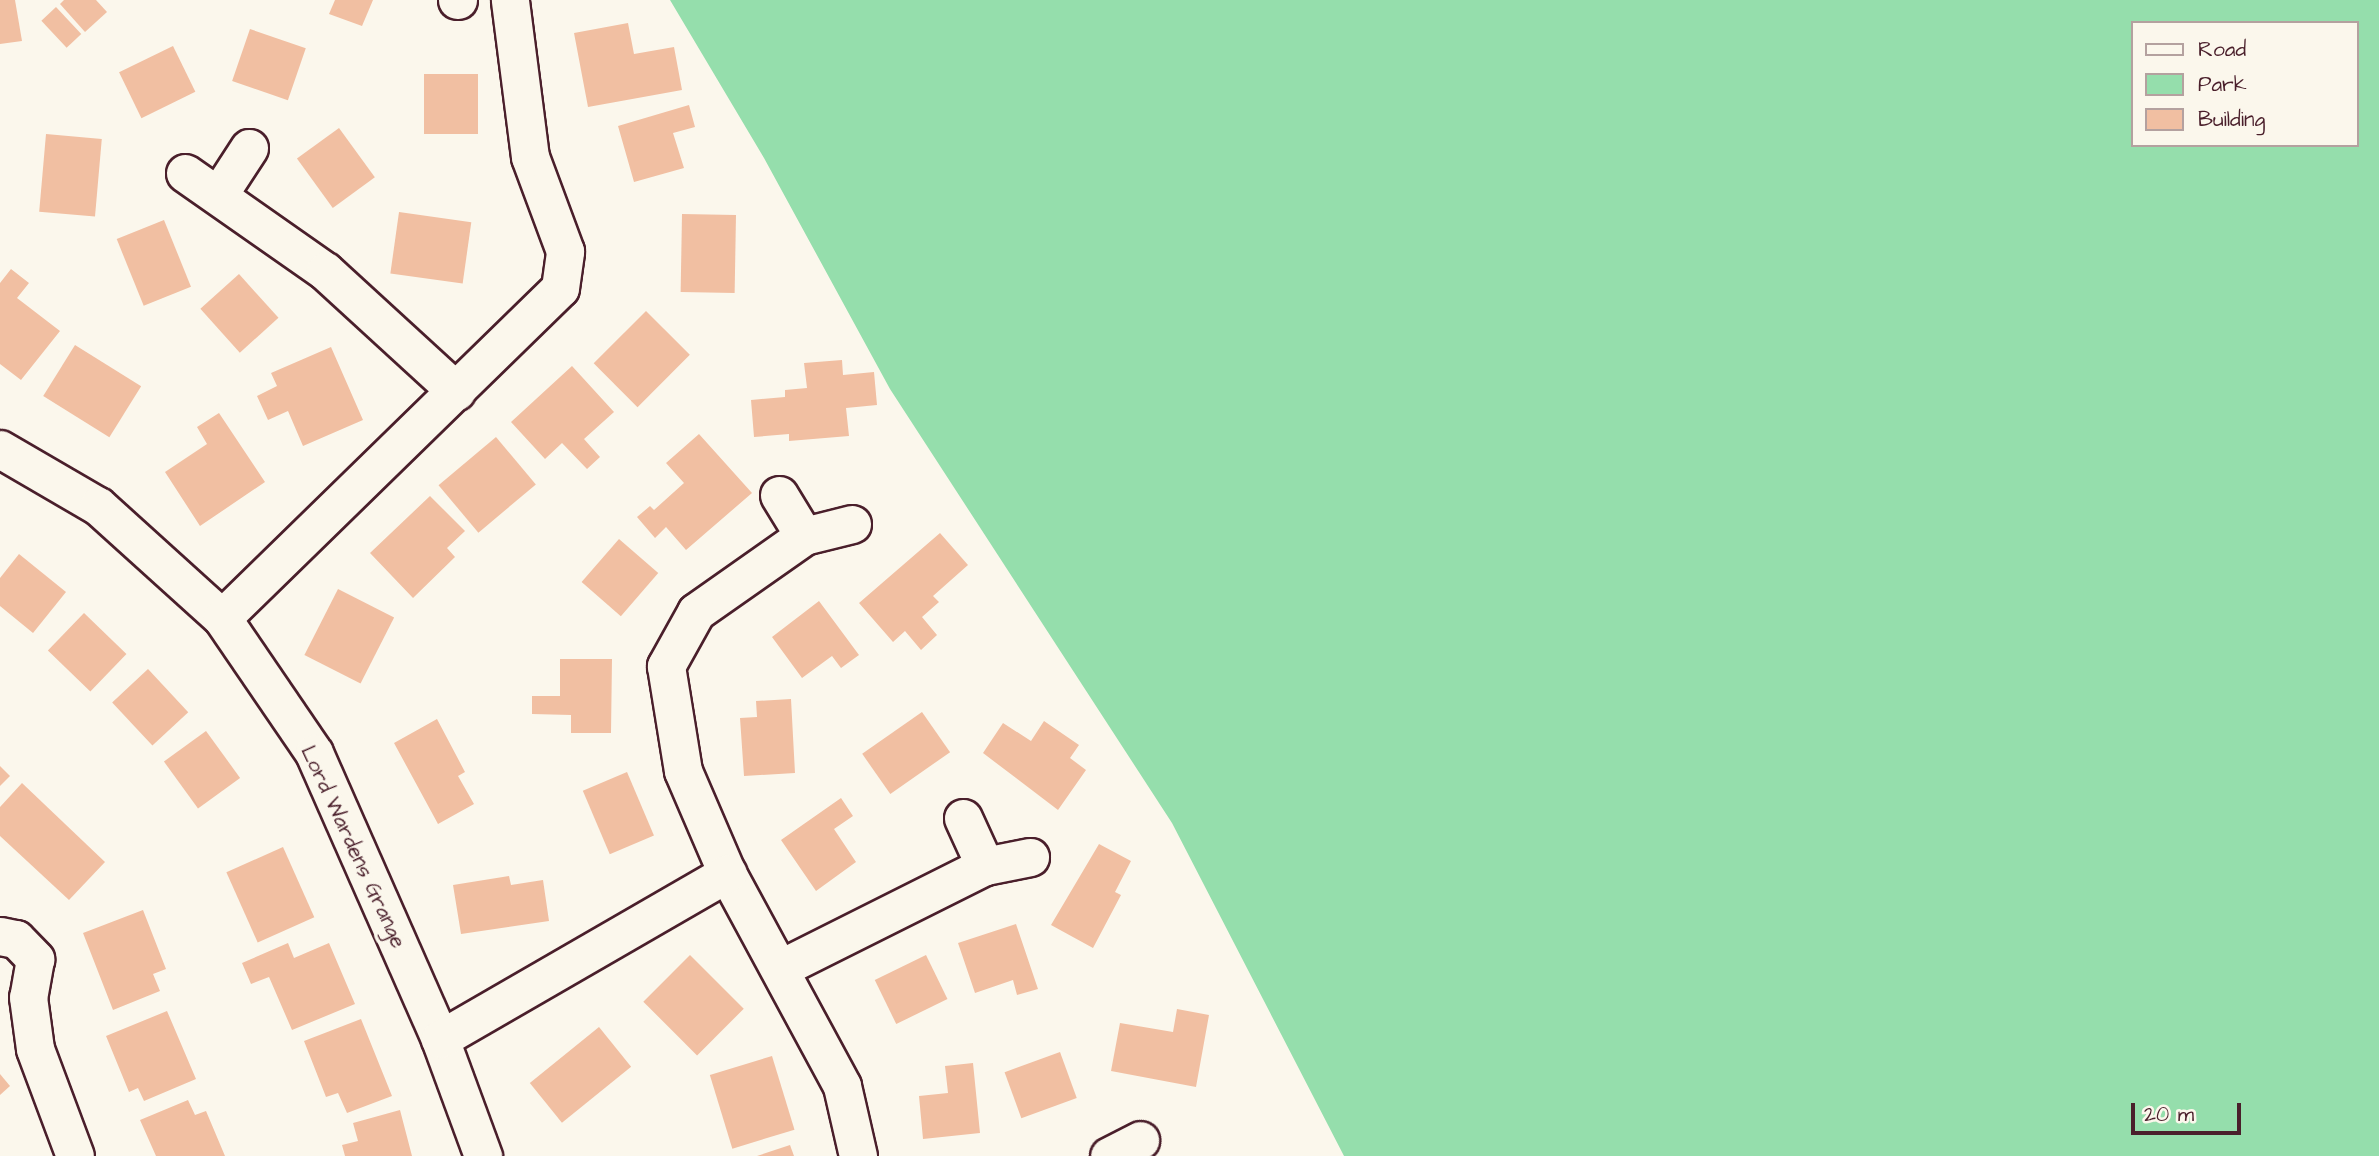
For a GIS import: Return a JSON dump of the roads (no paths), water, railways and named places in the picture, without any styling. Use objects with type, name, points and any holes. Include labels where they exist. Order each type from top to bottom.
[{"type":"street","points":[[222,618],[560,288],[565,251],[530,157],[510,0]]},
{"type":"street","points":[[219,194],[249,148]]},
{"type":"street","points":[[185,173],[219,194],[325,271],[456,391]]},
{"type":"street","name":"Lord Wardens Grange","points":[[0,449],[98,506],[222,618],[314,753],[440,1040],[483,1156]]},
{"type":"street","points":[[779,495],[804,536]]},
{"type":"street","points":[[852,524],[804,536],[696,612],[666,666],[683,771],[727,873],[781,968],[842,1086],[858,1156]]},
{"type":"street","points":[[963,818],[985,866]]},
{"type":"street","points":[[781,968],[985,866],[1030,857]]},
{"type":"street","points":[[440,1040],[727,873]]},
{"type":"street","points":[[0,936],[16,939],[34,959],[28,996],[35,1049],[67,1154]]}]
